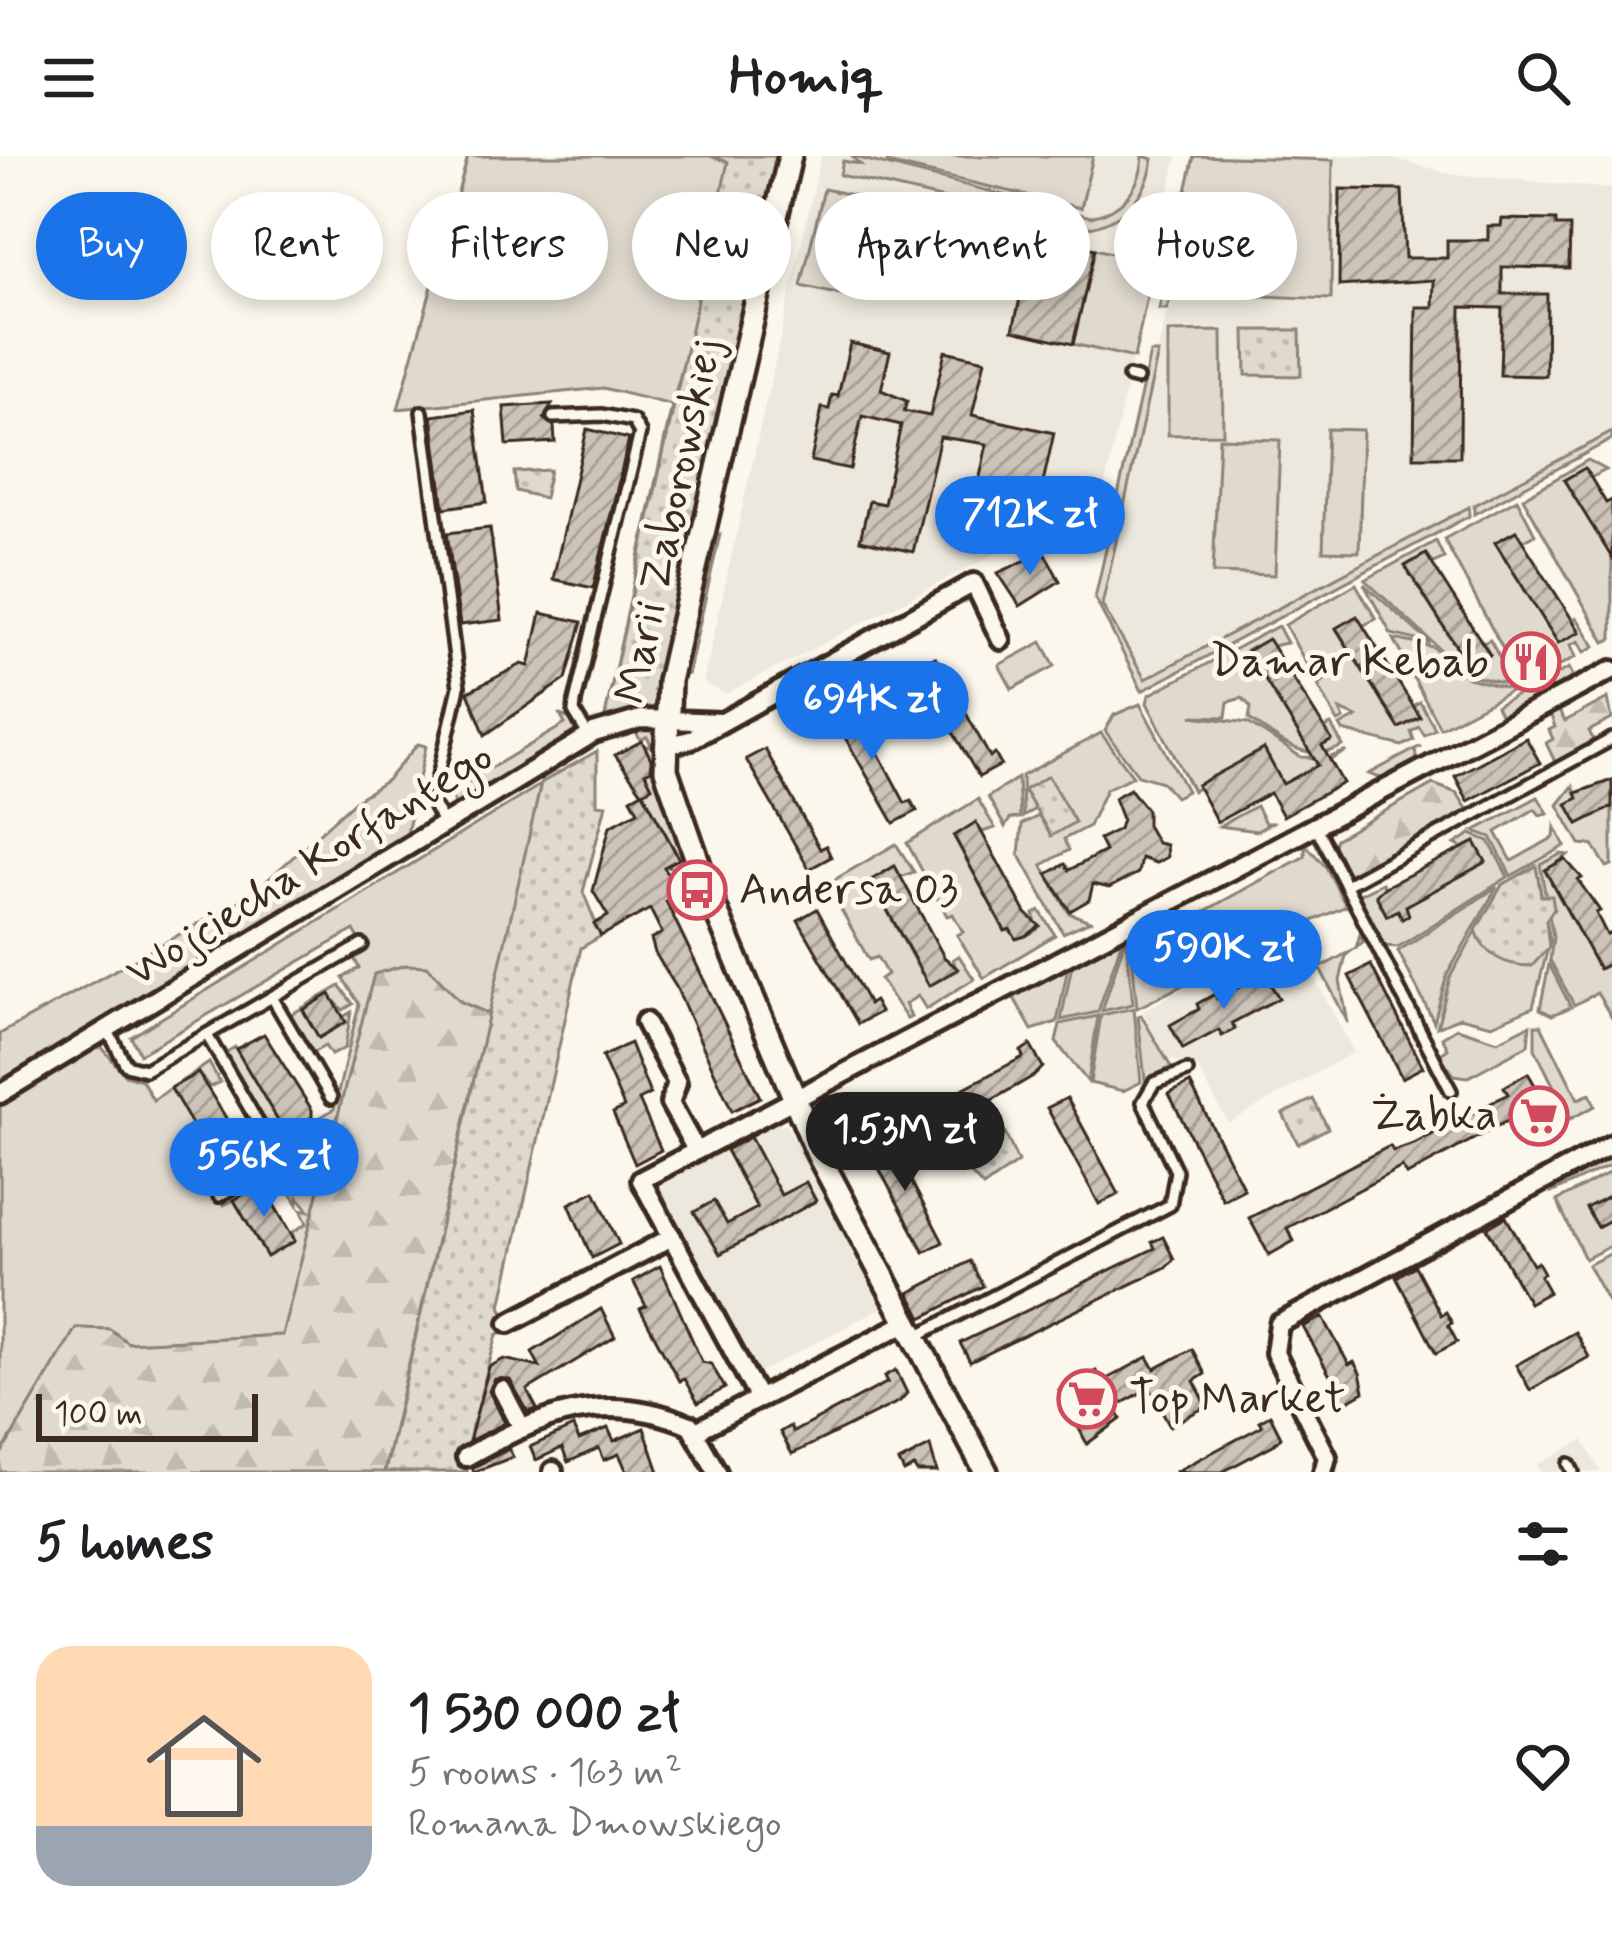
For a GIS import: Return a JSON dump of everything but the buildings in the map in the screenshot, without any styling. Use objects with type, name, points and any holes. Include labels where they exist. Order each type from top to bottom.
[{"type":"street","name":"Marii Zaborowskiej","points":[[790,156],[664,720],[664,746],[679,816],[793,1099],[986,1472]]},
{"type":"street","points":[[664,746],[722,722],[974,583],[1001,640]]},
{"type":"street","points":[[758,1399],[641,1180],[1612,670]]},
{"type":"street","name":"Wojciecha Korfantego","points":[[0,1094],[589,736],[635,720],[722,722]]},
{"type":"street","points":[[645,1022],[677,1083],[670,1103],[696,1150]]},
{"type":"street","points":[[1323,1472],[1327,1457],[1275,1353],[1279,1324],[1612,1144]]},
{"type":"street","points":[[509,1323],[672,1237]]},
{"type":"street","points":[[696,1431],[909,1330]]},
{"type":"street","points":[[502,1390],[521,1426]]},
{"type":"street","points":[[466,1456],[521,1426],[595,1405],[656,1413],[696,1431],[717,1472]]},
{"type":"lane","points":[[422,412],[458,687],[432,802],[443,824]]},
{"type":"lane","points":[[553,417],[609,415],[633,421],[640,429],[575,702],[574,712],[589,736]]},
{"type":"lane","points":[[1346,885],[1612,739]]},
{"type":"lane","points":[[1315,825],[1451,1091]]},
{"type":"lane","points":[[108,1031],[126,1065],[140,1071],[362,945]]},
{"type":"lane","points":[[272,997],[331,1098]]},
{"type":"lane","points":[[207,1035],[280,1161]]},
{"type":"lane","points":[[909,1330],[1170,1205],[1176,1171],[1143,1102],[1154,1083],[1187,1071]]},
{"type":"lane","points":[[219,1196],[320,1137]]},
{"type":"shaded area","points":[[821,156],[1177,156],[1169,192],[1114,192],[1114,300],[1145,300],[1102,498],[726,694],[703,683]]},
{"type":"shaded area","points":[[1333,156],[1382,156],[1454,174],[1612,189],[1612,432],[1145,680],[1102,605],[1169,300],[1331,299]]},
{"type":"shaded area","points":[[1290,932],[1354,1052],[1228,1123],[1198,1068],[1168,1059],[1142,1011]]},
{"type":"shaded area","points":[[761,1122],[786,1125],[883,1307],[755,1375],[661,1191],[664,1175]]},
{"type":"shaded area","points":[[1583,1440],[1601,1472],[1541,1472],[1537,1465]]},
{"type":"green space","points":[[468,156],[740,156],[730,192],[632,192],[632,300],[701,300],[675,394],[604,721],[672,405],[603,388],[398,409],[428,300],[608,300],[608,192],[458,192]]},
{"type":"green space","points":[[710,156],[783,156],[775,192],[721,192],[728,162]]},
{"type":"green space","points":[[851,156],[993,192],[914,192],[840,175],[843,161],[860,164]]},
{"type":"green space","points":[[889,156],[1093,156],[1085,192],[1012,192],[887,163]]},
{"type":"green space","points":[[1143,156],[1153,159],[1144,187],[1131,192]]},
{"type":"green space","points":[[1194,156],[1333,160],[1331,299],[1297,298],[1297,192],[1186,192]]},
{"type":"green space","points":[[1114,207],[1114,218],[1091,227],[1090,217]]},
{"type":"green space","points":[[815,227],[815,289],[801,286]]},
{"type":"green space","points":[[1095,249],[1114,254],[1114,300],[1146,300],[1134,358],[1073,344],[1083,300],[1090,300]]},
{"type":"green space","points":[[697,300],[750,300],[657,705],[648,712],[604,721]]},
{"type":"green space","points":[[1245,330],[1300,330],[1301,376],[1246,375]]},
{"type":"green space","points":[[1222,331],[1223,434],[1168,435],[1168,332]]},
{"type":"green space","points":[[1150,353],[1158,353],[1102,605],[1145,679],[1469,507],[1469,516],[1142,691],[1095,598]]},
{"type":"green space","points":[[1327,429],[1363,430],[1359,552],[1323,551]]},
{"type":"green space","points":[[1612,432],[1612,439],[1474,514],[1474,505]]},
{"type":"green space","points":[[1219,438],[1280,440],[1275,575],[1213,573]]},
{"type":"green space","points":[[1588,460],[1606,470],[1590,478],[1584,469],[1564,480],[1612,555],[1612,639],[1605,642],[1523,498]]},
{"type":"green space","points":[[550,470],[544,498],[516,491],[514,472]]},
{"type":"green space","points":[[1517,499],[1535,534],[1521,541],[1515,531],[1495,543],[1558,642],[1579,632],[1573,619],[1577,618],[1595,646],[1585,652],[1579,641],[1571,645],[1576,657],[1552,669],[1539,645],[1511,664],[1444,539]]},
{"type":"green space","points":[[710,533],[720,534],[688,674],[677,677]]},
{"type":"green space","points":[[1436,541],[1444,558],[1431,564],[1425,554],[1405,566],[1468,666],[1489,655],[1483,643],[1490,640],[1515,686],[1468,675],[1365,580]]},
{"type":"green space","points":[[1356,584],[1376,619],[1362,626],[1356,617],[1336,629],[1399,728],[1420,718],[1414,705],[1420,702],[1435,729],[1424,735],[1419,727],[1411,732],[1414,740],[1402,746],[1343,731],[1340,726],[1357,717],[1340,710],[1344,719],[1338,722],[1318,685],[1326,679],[1316,661],[1307,665],[1285,625]]},
{"type":"green space","points":[[1364,584],[1430,643],[1391,634]]},
{"type":"green space","points":[[1278,626],[1287,643],[1247,651],[1310,751],[1331,741],[1325,728],[1331,725],[1343,746],[1317,753],[1294,748],[1249,719],[1251,707],[1242,698],[1228,702],[1226,717],[1192,716],[1248,723],[1301,757],[1328,758],[1347,751],[1283,785],[1264,749],[1193,791],[1147,703],[1149,695]]},
{"type":"green space","points":[[1394,639],[1433,647],[1468,678],[1513,690],[1440,728],[1413,677],[1430,668],[1415,662],[1418,669],[1412,673]]},
{"type":"green space","points":[[1042,642],[1055,666],[1012,689],[999,665]]},
{"type":"green space","points":[[1569,668],[1576,681],[1503,720],[1496,706]]},
{"type":"green space","points":[[1608,698],[1612,719],[1589,731],[1595,743],[1556,764],[1546,743],[1553,739],[1549,730],[1555,727],[1550,713],[1559,711],[1565,721]]},
{"type":"green space","points":[[1140,704],[1187,791],[1175,797],[1162,782],[1138,775],[1105,731],[1114,715]]},
{"type":"green space","points":[[560,715],[571,719],[576,736],[457,807],[449,793],[565,724]]},
{"type":"green space","points":[[647,726],[654,732],[661,789],[687,858],[673,868],[665,866],[679,858],[643,792],[645,773],[651,770],[645,748],[651,744],[647,737],[640,740],[634,728]]},
{"type":"green space","points":[[1101,733],[1133,776],[1106,789],[1089,826],[1064,839],[1069,850],[1042,865],[1069,913],[1090,921],[1063,933],[1019,854],[1022,824],[1039,816],[1051,836],[1024,790],[1035,809],[1023,817],[1022,776]]},
{"type":"green space","points":[[418,744],[426,746],[406,838],[0,1088],[0,1034],[252,894],[355,801],[387,780]]},
{"type":"green space","points":[[1415,749],[1417,762],[1383,779],[1369,774]]},
{"type":"green space","points":[[597,751],[597,804],[606,805],[583,892],[601,936],[581,948],[501,1306],[511,1327],[497,1335],[480,1396],[490,1415],[472,1425],[467,1472],[385,1472],[541,783]]},
{"type":"green space","points":[[566,769],[408,1369],[489,1014],[461,1002],[427,966],[374,975],[282,1335],[128,1343],[109,1329],[76,1328],[0,1456],[0,1100],[99,1044],[125,1075],[142,1080],[153,1100],[209,1063],[220,1082],[210,1087],[198,1073],[171,1089],[216,1161],[224,1186],[216,1191],[224,1205],[234,1200],[267,1256],[294,1242],[293,1232],[307,1223],[301,1209],[310,1211],[298,1197],[298,1205],[283,1179],[314,1159],[310,1151],[326,1141],[314,1121],[334,1109],[359,1004],[343,978],[359,968],[354,958],[366,951],[354,930],[140,1054],[131,1037]]},
{"type":"green space","points":[[1048,776],[1075,822],[1051,836],[1024,790]]},
{"type":"green space","points":[[1018,778],[1020,818],[1010,819],[1005,827],[988,797]]},
{"type":"green space","points":[[1433,784],[1457,793],[1469,812],[1358,875],[1345,874],[1332,850],[1336,839]]},
{"type":"green space","points":[[1573,786],[1578,798],[1568,804],[1578,824],[1612,807],[1612,865],[1607,867],[1593,845],[1580,844],[1558,805]]},
{"type":"green space","points":[[1538,797],[1548,813],[1540,815],[1535,809],[1496,832],[1512,861],[1554,837],[1555,826],[1565,846],[1511,876],[1491,837],[1474,831]]},
{"type":"green space","points":[[978,799],[995,828],[982,832],[976,823],[954,837],[1005,930],[1027,935],[1037,930],[1034,914],[1040,911],[1055,935],[984,978],[957,935],[963,932],[953,914],[947,916],[907,843]]},
{"type":"green space","points":[[1256,806],[1265,823],[1271,823],[1257,831],[1219,826]]},
{"type":"green space","points":[[1471,834],[1489,841],[1508,877],[1398,947],[1384,946],[1358,895],[1382,883],[1386,890],[1376,896],[1387,916],[1485,863],[1475,842],[1463,848],[1455,844]]},
{"type":"green space","points":[[896,844],[914,872],[900,877],[894,866],[871,881],[921,973],[934,983],[957,971],[953,959],[959,956],[974,979],[926,1009],[918,996],[905,1004],[911,1017],[907,1019],[880,979],[887,974],[877,957],[869,960],[827,884]]},
{"type":"green space","points":[[1305,844],[1326,867],[1346,906],[1198,972],[1172,929],[1305,856]]},
{"type":"green space","points":[[1568,855],[1545,871],[1599,968],[1609,964],[1612,970],[1612,1018],[1597,993],[1574,1005],[1550,960],[1553,937],[1540,865]]},
{"type":"green space","points":[[1536,866],[1550,940],[1533,1007],[1492,1025],[1460,1017],[1437,1027],[1450,977],[1502,885]]},
{"type":"green space","points":[[1536,866],[1541,896],[1552,896],[1554,909],[1546,920],[1549,947],[1532,966],[1513,964],[1490,953],[1476,930],[1502,885]]},
{"type":"green space","points":[[1497,887],[1447,975],[1434,1022],[1398,951]]},
{"type":"green space","points":[[1136,931],[1144,944],[1164,933],[1191,981],[1137,1008],[1130,934]]},
{"type":"green space","points":[[1126,936],[1133,1004],[1102,1011]]},
{"type":"green space","points":[[1123,937],[1098,1012],[1061,1020],[1072,965]]},
{"type":"green space","points":[[1353,950],[1346,955],[1340,981],[1348,1023],[1320,968]]},
{"type":"green space","points":[[1549,964],[1571,1007],[1552,1015],[1540,1009]]},
{"type":"green space","points":[[406,965],[427,966],[461,1002],[489,1014],[384,1472],[0,1472],[0,1456],[76,1328],[110,1329],[128,1343],[282,1335],[374,974]]},
{"type":"green space","points":[[1068,967],[1057,1022],[1032,1030],[1013,996]]},
{"type":"green space","points":[[340,986],[353,1004],[343,1010],[329,995],[303,1010],[319,1038],[345,1023],[343,1017],[351,1012],[345,1048],[331,1055],[325,1046],[312,1053],[290,1015]]},
{"type":"green space","points":[[1134,1008],[1141,1082],[1123,1091],[1090,1083],[1101,1015]]},
{"type":"green space","points":[[1098,1016],[1088,1082],[1056,1042],[1060,1024]]},
{"type":"green space","points":[[1138,1016],[1171,1067],[1145,1080]]},
{"type":"green space","points":[[1530,1025],[1528,1045],[1468,1077],[1454,1075],[1439,1055],[1448,1049],[1442,1037],[1457,1028],[1498,1041]]},
{"type":"green space","points":[[1535,1025],[1541,1025],[1578,1099],[1590,1094],[1595,1106],[1570,1119],[1535,1049]]},
{"type":"green space","points":[[235,1047],[285,1133],[274,1139],[225,1053]]},
{"type":"green space","points":[[1313,1099],[1328,1128],[1298,1144],[1283,1114]]},
{"type":"green space","points":[[1002,1126],[1018,1162],[983,1187],[953,1154]]},
{"type":"green space","points":[[1612,1152],[1612,1164],[1551,1193],[1547,1185]]},
{"type":"green space","points":[[1612,1171],[1612,1194],[1587,1208],[1597,1227],[1612,1219],[1612,1245],[1585,1259],[1557,1201]]},
{"type":"green space","points":[[1612,1253],[1612,1300],[1609,1304],[1588,1265]]},
{"type":"place","name":"Damar Kebab","points":[[1531,662]]},
{"type":"place","name":"Andersa 03","points":[[697,890]]},
{"type":"place","name":"Żabka","points":[[1539,1116]]},
{"type":"place","name":"Top Market","points":[[1087,1399]]}]
